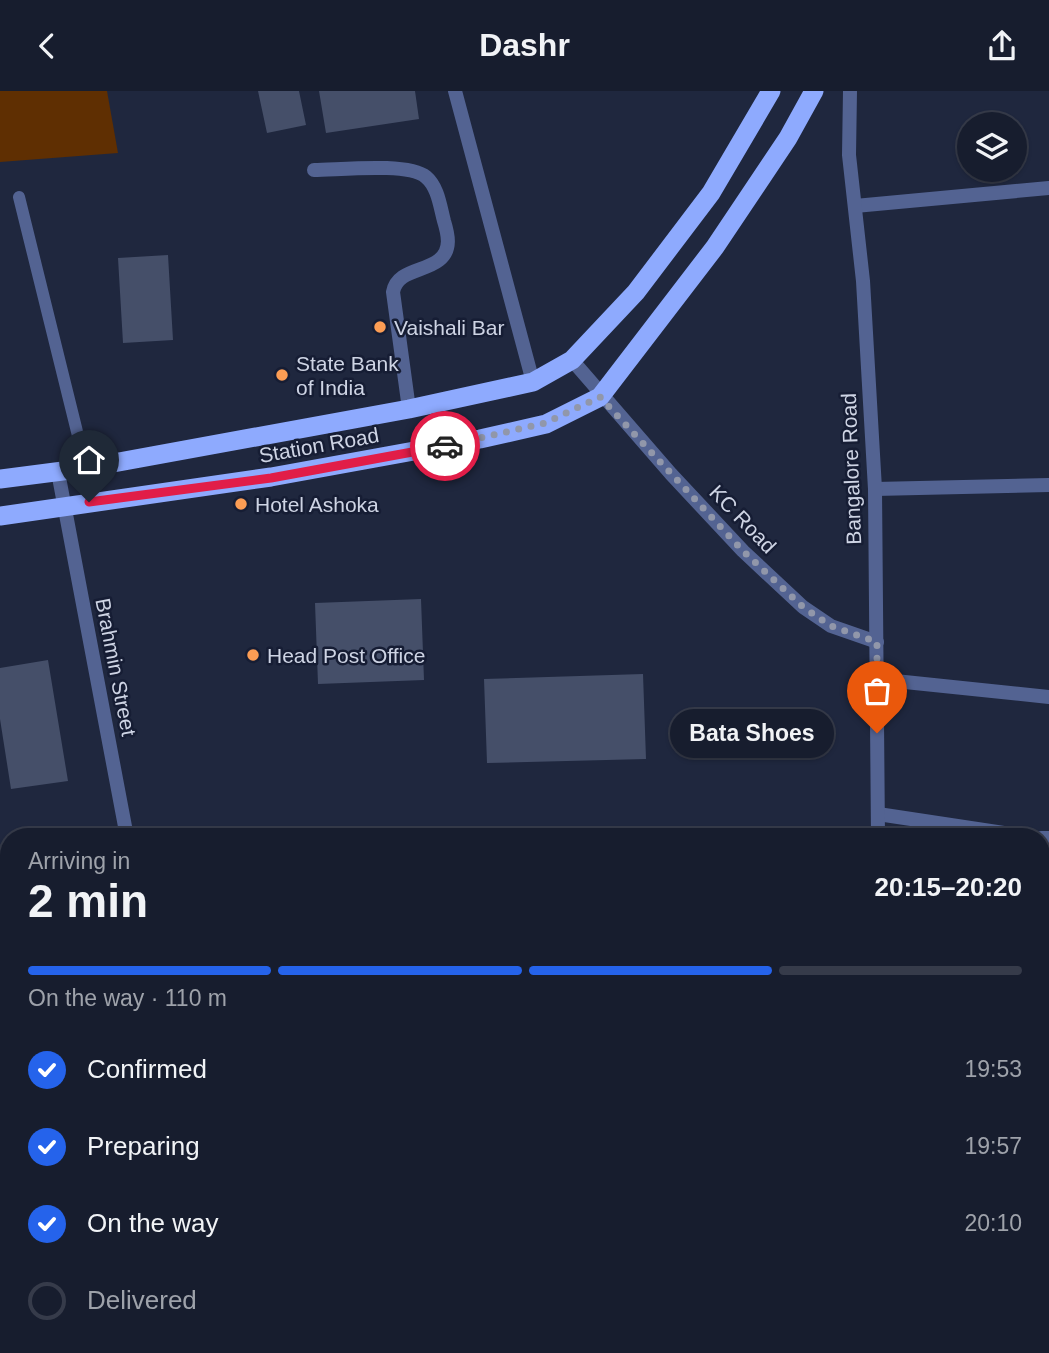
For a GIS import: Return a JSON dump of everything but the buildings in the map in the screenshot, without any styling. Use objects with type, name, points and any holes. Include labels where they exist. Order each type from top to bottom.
[{"type":"highway","points":[[0,479],[86,468],[409,409],[533,382],[572,360],[636,292],[711,193],[771,91]]},
{"type":"highway","name":"Station Road","points":[[0,516],[271,478],[480,439],[545,423],[600,397],[715,247],[788,138],[814,91]]},
{"type":"street","points":[[455,91],[533,382]]},
{"type":"street","name":"Bangalore Road","points":[[847,95],[875,489],[878,828]]},
{"type":"street","points":[[314,170],[406,170],[424,175],[434,187],[448,232],[446,253],[439,261],[400,278],[393,292],[409,409]]},
{"type":"street","points":[[855,206],[1049,188]]},
{"type":"street","name":"KC Road","points":[[572,360],[600,397],[743,551],[803,607],[831,626],[877,642]]},
{"type":"street","name":"Brahmin Street","points":[[58,472],[125,828]]},
{"type":"street","points":[[875,489],[1049,485]]},
{"type":"street","points":[[876,679],[1049,697]]},
{"type":"street","points":[[878,814],[965,828]]},
{"type":"lane","points":[[19,197],[86,468]]},
{"type":"shaded area","points":[[0,91],[107,91],[118,153],[0,162]]},
{"type":"way so far","points":[[445,446],[545,423],[600,397],[743,551],[803,607],[831,626],[877,642],[877,733]]},
{"type":"place","name":"Vaishali Bar","points":[[380,327]]},
{"type":"place","name":"State Bank of India","points":[[282,375]]},
{"type":"place","name":"Hotel Ashoka","points":[[241,504]]},
{"type":"place","name":"Head Post Office","points":[[253,655]]},
{"type":"place","name":"Bata Shoes","points":[[877,733]]},
{"type":"route","points":[[89,502],[271,478],[445,446]]}]
